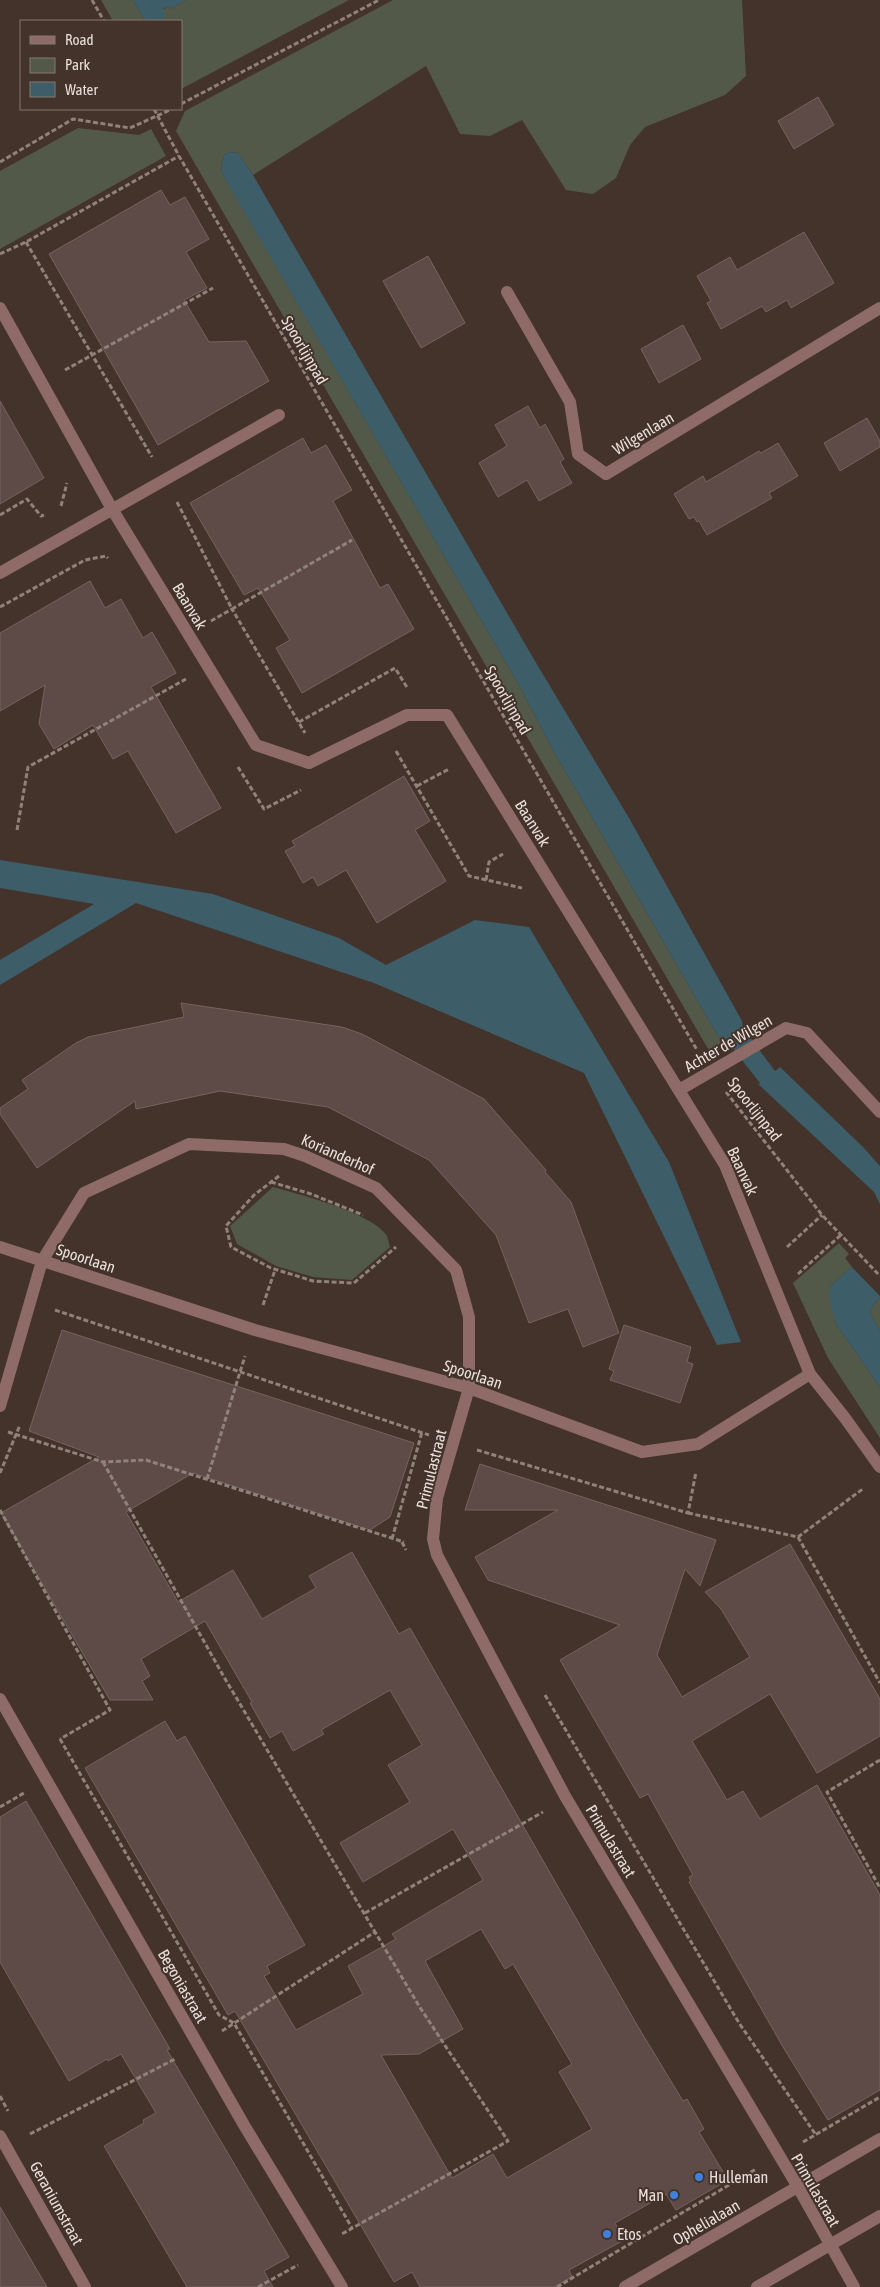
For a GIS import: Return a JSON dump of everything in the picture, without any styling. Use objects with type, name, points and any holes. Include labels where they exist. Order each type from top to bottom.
[{"type":"street","name":"Wilgenlaan","points":[[506,292],[570,402],[578,454],[606,474],[880,308]]},
{"type":"street","name":"Baanvak","points":[[0,308],[112,509],[256,745],[308,763],[407,715],[447,715],[725,1165],[810,1374]]},
{"type":"street","points":[[0,573],[279,415]]},
{"type":"street","name":"Achter de Wilgen","points":[[679,1090],[786,1028],[807,1033],[880,1112]]},
{"type":"street","name":"Korianderhof","points":[[42,1261],[84,1193],[189,1144],[284,1149],[305,1156],[376,1188],[456,1270],[469,1317],[469,1388]]},
{"type":"street","name":"Spoorlaan","points":[[0,1248],[255,1330],[469,1388],[642,1452],[698,1444],[810,1374]]},
{"type":"street","points":[[0,1406],[42,1261]]},
{"type":"street","points":[[810,1374],[845,1418],[880,1467]]},
{"type":"street","name":"Primulastraat","points":[[469,1388],[437,1498],[433,1538],[437,1555],[565,1796],[778,2157],[798,2187],[854,2287]]},
{"type":"street","name":"Begoniastraat","points":[[0,1699],[199,2046],[342,2287]]},
{"type":"street","name":"Ophelialaan","points":[[625,2287],[880,2139]]},
{"type":"street","name":"Geraniumstraat","points":[[3,2141],[85,2287]]},
{"type":"street","points":[[757,2287],[880,2216]]},
{"type":"path","points":[[92,0],[103,20]]},
{"type":"path","points":[[182,103],[379,0]]},
{"type":"path","name":"Spoorlijnpad","points":[[154,110],[179,156],[715,1068],[822,1215],[880,1276]]},
{"type":"path","points":[[0,162],[73,119],[130,128],[170,110]]},
{"type":"path","points":[[0,254],[26,242],[179,156]]},
{"type":"path","points":[[26,242],[91,356],[165,479],[232,609],[320,758]]},
{"type":"path","points":[[41,383],[214,288]]},
{"type":"path","points":[[232,609],[352,540]]},
{"type":"path","points":[[18,830],[28,767],[208,666]]},
{"type":"path","points":[[299,722],[395,668],[424,715]]},
{"type":"path","points":[[382,727],[469,876],[559,896]]},
{"type":"path","points":[[417,786],[473,757]]},
{"type":"path","points":[[486,880],[489,862]]},
{"type":"path","points":[[305,1156],[254,1195],[226,1226],[232,1247],[275,1270],[312,1282],[354,1284],[396,1247],[394,1240]]},
{"type":"path","points":[[271,1182],[310,1194],[368,1217]]},
{"type":"path","points":[[766,1266],[822,1215]]},
{"type":"path","points":[[777,1293],[842,1234]]},
{"type":"path","points":[[255,1330],[275,1270]]},
{"type":"path","points":[[30,1302],[454,1444],[688,1512],[798,1537],[880,1683]]},
{"type":"path","points":[[207,1479],[239,1371]]},
{"type":"path","points":[[0,1429],[103,1462],[146,1460],[402,1542],[433,1538]]},
{"type":"path","points":[[392,1538],[422,1432]]},
{"type":"path","points":[[688,1512],[702,1441]]},
{"type":"path","points":[[476,1460],[479,1451]]},
{"type":"path","points":[[103,1462],[224,1676],[419,2006],[508,2141],[352,2228],[258,2287]]},
{"type":"path","points":[[798,1537],[865,1487]]},
{"type":"path","points":[[0,1510],[110,1710],[32,1755]]},
{"type":"path","points":[[543,1692],[738,2023],[816,2135]]},
{"type":"path","points":[[60,1739],[219,2015],[234,2023],[352,2228]]},
{"type":"path","points":[[880,1760],[827,1792],[880,1888]]},
{"type":"path","points":[[365,1913],[542,1812],[565,1796]]},
{"type":"path","points":[[3,2141],[199,2046],[375,1932]]},
{"type":"path","points":[[557,2287],[880,2097]]},
{"type":"green space","points":[[101,0],[133,0],[144,20],[112,20]]},
{"type":"green space","points":[[186,0],[349,0],[182,88],[182,20],[164,20],[163,12],[166,7],[169,6],[170,9]]},
{"type":"green space","points":[[393,0],[742,0],[746,76],[725,95],[645,127],[630,145],[616,178],[593,194],[566,190],[522,120],[490,136],[460,134],[426,66],[253,175],[238,153],[230,152],[224,155],[221,171],[520,687],[553,750],[719,1038],[723,1036],[729,1045],[711,1054],[176,131],[185,111]]},
{"type":"green space","points":[[78,128],[139,135],[151,129],[166,156],[0,249],[0,171]]},
{"type":"green space","points":[[273,1187],[334,1206],[367,1220],[387,1236],[390,1247],[352,1280],[313,1277],[276,1266],[237,1244],[230,1226]]},
{"type":"green space","points":[[839,1243],[849,1254],[845,1258],[852,1267],[830,1286],[836,1324],[880,1387],[880,1438],[828,1358],[793,1283]]},
{"type":"green space","points":[[880,1298],[880,1331],[870,1313],[873,1305]]},
{"type":"water","points":[[133,0],[186,0],[170,9],[169,6],[164,8],[164,20],[144,20]]},
{"type":"water","points":[[230,152],[238,153],[253,175],[532,656],[629,818],[742,1021],[743,1028],[775,1071],[780,1067],[863,1147],[880,1166],[880,1204],[874,1192],[758,1084],[760,1083],[723,1036],[719,1038],[553,750],[520,687],[221,171],[224,155]]},
{"type":"water","points":[[0,860],[213,894],[339,938],[386,965],[475,920],[529,927],[669,1162],[741,1342],[717,1345],[584,1073],[374,983],[136,903],[0,985],[0,960],[94,904],[0,888]]},
{"type":"water","points":[[852,1267],[880,1296],[870,1313],[880,1331],[880,1387],[836,1324],[830,1302],[830,1286]]},
{"type":"building","points":[[818,97],[834,125],[794,149],[778,121]]},
{"type":"building","points":[[161,190],[170,205],[185,197],[209,239],[186,252],[207,288],[184,300],[209,342],[246,341],[269,381],[158,445],[49,254]]},
{"type":"building","points":[[804,232],[834,283],[791,308],[787,300],[766,312],[762,306],[721,329],[707,303],[711,301],[697,276],[730,257],[737,270]]},
{"type":"building","points":[[428,256],[465,323],[421,348],[383,281]]},
{"type":"building","points":[[683,325],[701,359],[659,383],[641,349]]},
{"type":"building","points":[[0,401],[44,478],[0,504]]},
{"type":"building","points":[[528,406],[540,428],[545,424],[564,459],[560,462],[572,483],[539,501],[527,480],[498,497],[479,463],[507,446],[495,425]]},
{"type":"building","points":[[867,418],[880,441],[880,447],[840,471],[824,443]]},
{"type":"building","points":[[303,438],[311,453],[326,445],[352,490],[333,501],[380,588],[388,584],[414,629],[302,693],[276,648],[290,640],[258,588],[244,595],[190,503]]},
{"type":"building","points":[[778,443],[798,476],[769,493],[772,498],[707,535],[699,521],[697,522],[694,517],[689,519],[674,494],[703,476],[706,482],[759,451],[761,453]]},
{"type":"building","points":[[90,581],[105,608],[121,599],[143,638],[152,632],[176,673],[151,687],[221,808],[176,833],[128,751],[113,759],[93,725],[54,749],[39,724],[45,685],[0,711],[0,633]]},
{"type":"building","points":[[404,776],[430,821],[415,830],[446,881],[377,923],[346,870],[318,886],[313,877],[303,883],[285,851],[295,846],[292,841]]},
{"type":"building","points":[[181,1003],[342,1027],[362,1034],[484,1099],[546,1170],[545,1172],[571,1202],[619,1333],[583,1347],[568,1309],[529,1323],[496,1235],[429,1160],[328,1107],[220,1091],[136,1109],[135,1101],[37,1168],[0,1114],[0,1108],[28,1089],[22,1080],[76,1043],[88,1037],[184,1017]]},
{"type":"building","points":[[624,1325],[691,1347],[687,1362],[693,1364],[680,1403],[610,1380],[614,1371],[609,1369]]},
{"type":"building","points":[[62,1330],[414,1443],[390,1517],[370,1530],[193,1473],[126,1512],[178,1602],[233,1570],[262,1619],[316,1588],[309,1576],[352,1552],[399,1634],[410,1628],[637,2025],[683,2101],[687,2099],[704,2129],[699,2132],[728,2180],[676,2210],[666,2194],[615,2223],[624,2240],[569,2270],[572,2277],[554,2287],[420,2287],[412,2272],[394,2282],[235,2011],[228,2015],[85,1768],[165,1721],[177,1741],[185,1736],[305,1945],[267,1966],[270,1973],[264,1976],[296,2030],[363,1994],[348,1966],[396,1939],[392,1934],[483,1880],[453,1829],[363,1882],[340,1843],[410,1802],[388,1765],[422,1745],[390,1690],[321,1730],[324,1734],[293,1751],[282,1731],[270,1738],[250,1703],[252,1702],[205,1621],[141,1659],[150,1676],[142,1681],[153,1700],[110,1700],[1,1513],[99,1457],[29,1431]],"holes":[[[481,1929],[505,1969],[513,1964],[572,2064],[559,2072],[592,2129],[507,2178],[493,2154],[452,2178],[381,2055],[419,2054],[463,2029],[425,1961]]]},
{"type":"building","points":[[480,1464],[716,1540],[700,1586],[685,1569],[657,1655],[682,1697],[750,1657],[721,1609],[705,1592],[790,1544],[880,1699],[880,1736],[817,1773],[770,1694],[692,1741],[727,1800],[743,1791],[760,1819],[817,1785],[880,1895],[880,2090],[828,2120],[783,2047],[689,1882],[691,1881],[689,1877],[693,1875],[648,1794],[640,1798],[560,1660],[620,1625],[488,1580],[475,1557],[558,1510],[465,1510]]},
{"type":"building","points":[[26,1801],[170,2049],[167,2050],[289,2257],[264,2271],[273,2287],[187,2287],[104,2146],[144,2123],[143,2120],[156,2113],[121,2054],[108,2061],[107,2059],[69,2081],[0,1962],[0,1817]]},
{"type":"building","points":[[0,2207],[47,2287],[0,2287]]},
{"type":"place","name":"Hulleman","points":[[699,2177]]},
{"type":"place","name":"Man","points":[[674,2195]]},
{"type":"place","name":"Etos","points":[[607,2234]]}]
